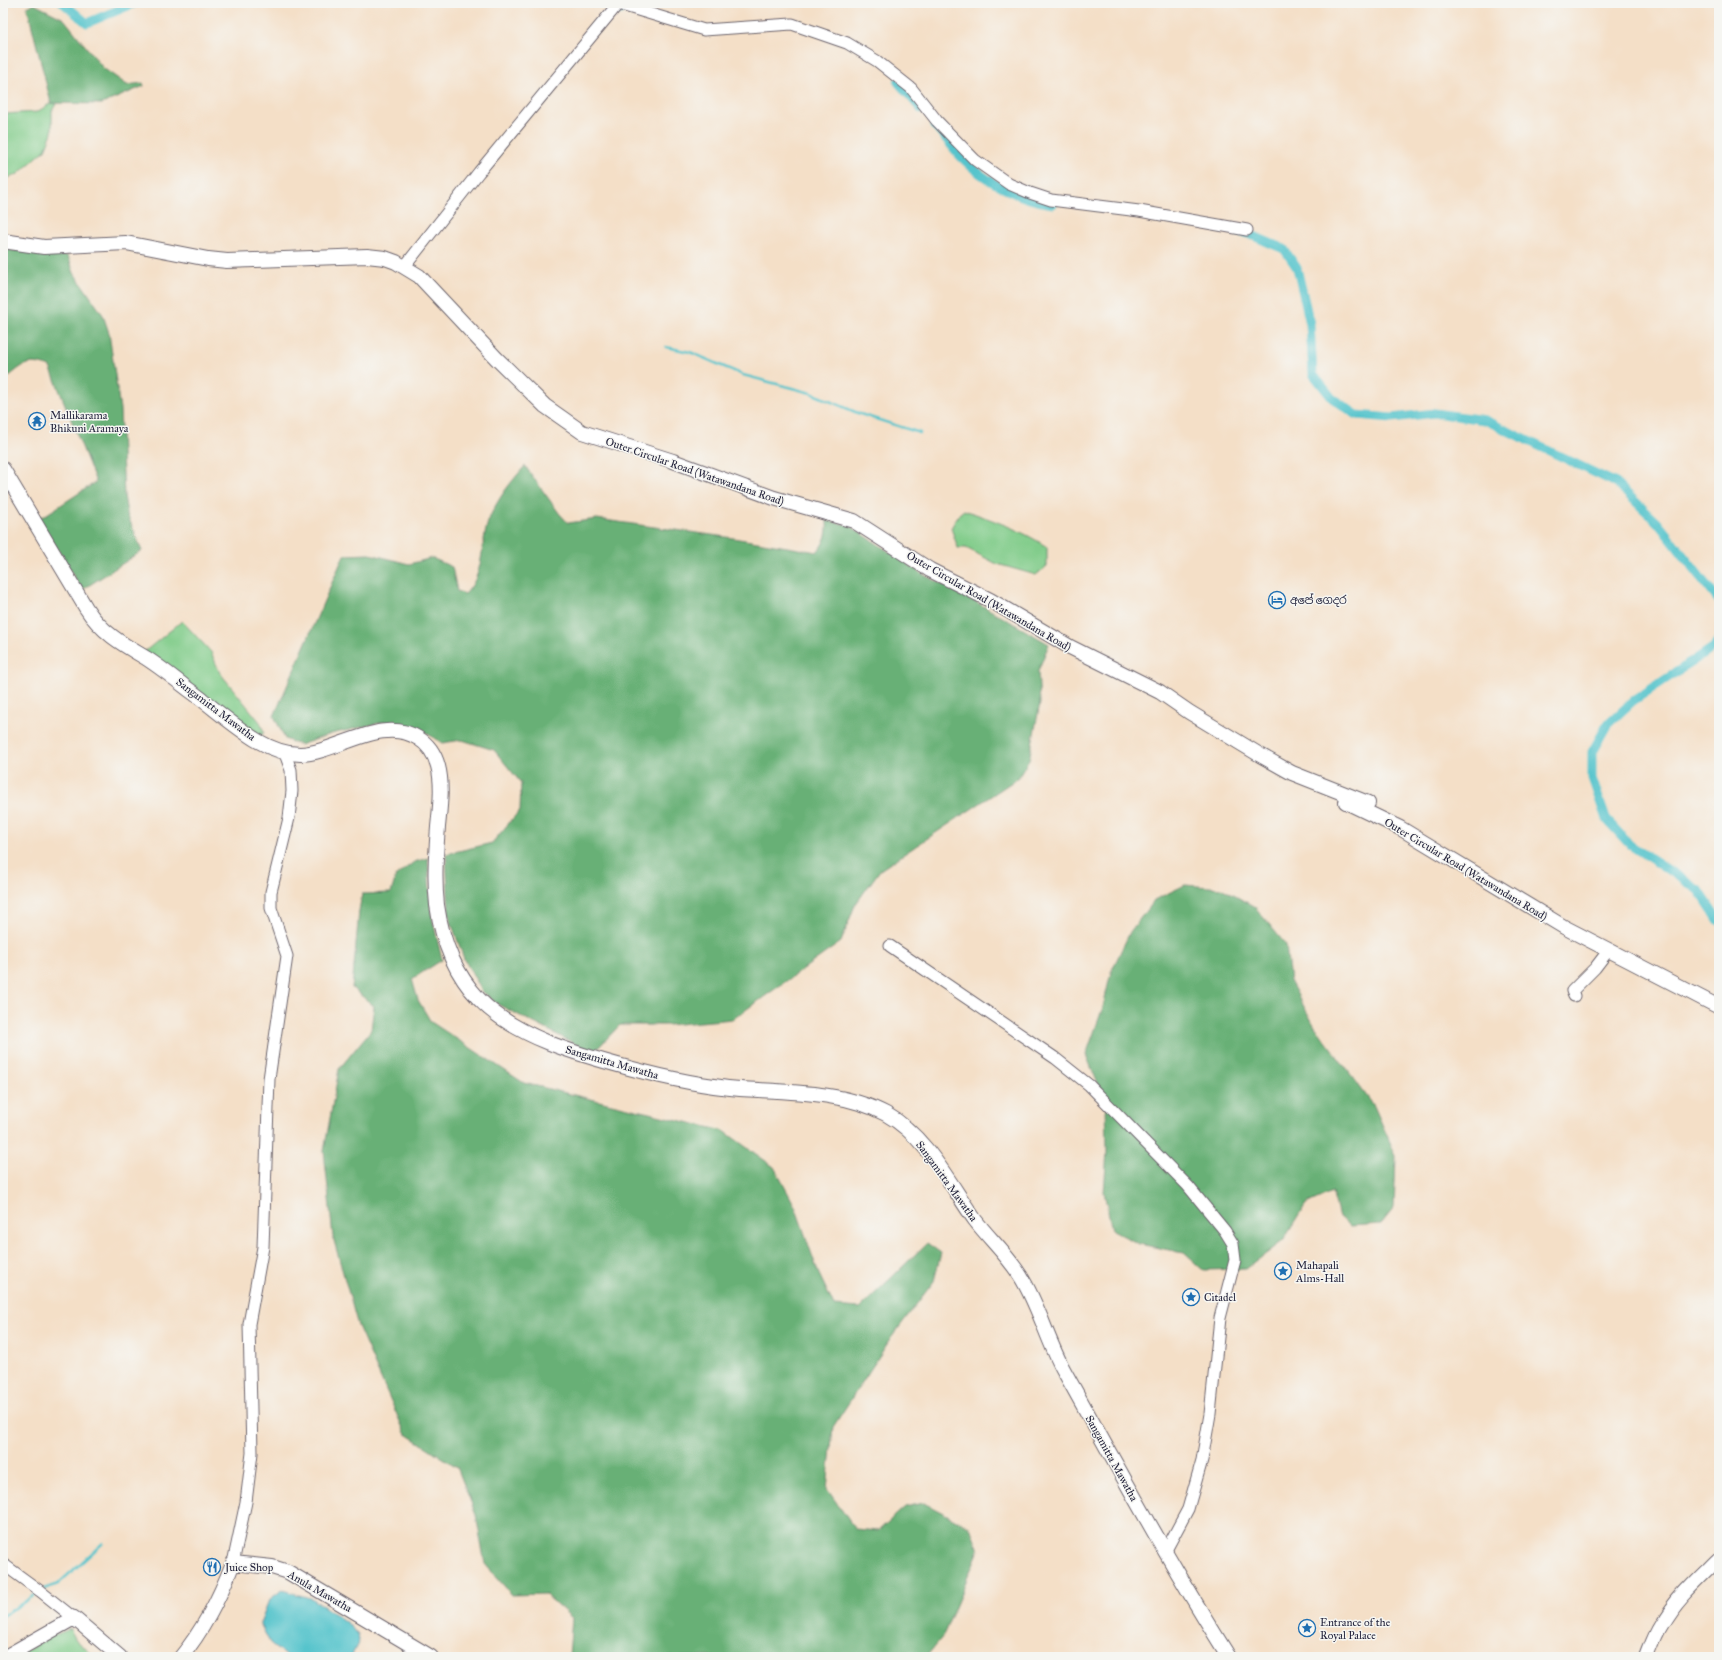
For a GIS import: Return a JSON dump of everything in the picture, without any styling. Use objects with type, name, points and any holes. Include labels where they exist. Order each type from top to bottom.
[{"type":"main road","name":"Outer Circular Road (Watawandana Road)","points":[[3,241],[44,247],[76,244],[126,243],[208,259],[227,261],[367,256],[385,258],[405,266],[426,283],[496,358],[545,406],[582,432],[673,461],[750,490],[843,518],[863,526],[930,570],[990,600],[1070,647],[1160,692],[1221,732],[1292,773],[1368,802],[1346,802],[1400,828],[1558,924],[1719,1007]]},
{"type":"main road","name":"Sangamitta Mawatha","points":[[3,469],[86,608],[100,627],[111,637],[190,689],[247,734],[265,744],[296,754],[308,753],[371,734],[392,731],[411,734],[427,745],[435,758],[439,774],[440,809],[436,859],[436,884],[439,916],[447,948],[456,969],[468,987],[484,1004],[508,1022],[560,1047],[596,1060],[686,1082],[819,1095],[874,1109],[900,1124],[924,1147],[948,1179],[977,1223],[1005,1254],[1019,1273],[1028,1288],[1059,1363],[1165,1552],[1230,1657]]},
{"type":"main road","points":[[1646,1657],[1659,1627],[1674,1606],[1719,1558]]},
{"type":"main road","points":[[181,1657],[199,1634],[211,1615],[233,1562]]},
{"type":"main road","name":"Anula Mawatha","points":[[233,1562],[272,1567],[288,1572],[431,1657]]},
{"type":"main road","points":[[6,1657],[74,1618],[120,1657]]},
{"type":"street","points":[[405,266],[479,172],[617,4],[704,30],[792,24],[847,43],[877,60],[911,88],[937,121],[975,160],[1009,184],[1030,194],[1051,200],[1139,211],[1247,230]]},
{"type":"street","points":[[233,1562],[246,1502],[252,1453],[250,1324],[263,1247],[269,1079],[287,956],[271,908],[271,892],[290,818],[292,790],[291,770],[284,751]]},
{"type":"street","points":[[890,946],[1055,1058],[1090,1085],[1188,1186],[1226,1231],[1232,1244],[1235,1260],[1220,1318],[1210,1414],[1202,1460],[1188,1509],[1165,1552]]},
{"type":"street","points":[[1574,996],[1572,991],[1608,951]]},
{"type":"street","points":[[3,1564],[74,1618]]},
{"type":"green space","points":[[34,4],[64,19],[103,68],[127,85],[143,83],[144,86],[102,104],[51,103],[27,7]]},
{"type":"green space","points":[[51,103],[56,104],[52,111],[52,133],[45,150],[18,174],[8,178],[3,177],[3,114],[37,112]]},
{"type":"green space","points":[[3,249],[68,256],[74,273],[103,315],[109,333],[120,409],[124,495],[127,514],[142,551],[82,590],[38,517],[44,516],[96,482],[50,367],[35,363],[25,365],[3,381]]},
{"type":"green space","points":[[525,466],[568,523],[597,519],[733,538],[817,552],[825,538],[827,521],[849,525],[924,575],[964,595],[1049,644],[1038,671],[1040,703],[1029,760],[1018,778],[880,870],[855,905],[841,942],[733,1019],[668,1025],[620,1025],[593,1053],[497,1004],[482,991],[464,959],[449,916],[446,854],[492,843],[520,810],[521,783],[494,750],[462,740],[442,743],[425,732],[384,722],[331,734],[300,745],[285,739],[274,716],[344,555],[370,554],[409,564],[432,558],[452,567],[457,591],[465,594],[476,578],[486,528],[496,504],[514,478]]},
{"type":"green space","points":[[964,510],[1017,530],[1047,547],[1047,566],[1036,575],[997,564],[966,548],[958,548],[951,528],[959,514]]},
{"type":"green space","points":[[182,621],[211,652],[220,673],[260,722],[264,732],[261,736],[144,652]]},
{"type":"green space","points":[[428,858],[431,912],[442,960],[412,979],[418,1000],[431,1022],[524,1083],[724,1131],[774,1167],[795,1206],[818,1272],[834,1306],[860,1308],[927,1243],[941,1253],[934,1281],[891,1338],[833,1427],[827,1489],[855,1529],[878,1531],[905,1507],[924,1503],[970,1527],[979,1550],[943,1636],[926,1657],[569,1657],[572,1618],[545,1594],[512,1595],[485,1564],[476,1515],[457,1467],[405,1433],[358,1326],[333,1237],[324,1151],[339,1069],[371,1030],[374,1006],[352,988],[362,894],[391,893],[396,876],[414,862]]},
{"type":"green space","points":[[1185,885],[1221,888],[1255,907],[1286,945],[1290,981],[1314,1025],[1374,1106],[1396,1156],[1394,1208],[1381,1224],[1350,1226],[1339,1217],[1332,1192],[1306,1204],[1283,1241],[1246,1269],[1203,1270],[1184,1253],[1139,1244],[1112,1230],[1104,1192],[1107,1151],[1106,1103],[1086,1055],[1103,1007],[1111,972],[1130,932],[1154,900]]},
{"type":"green space","points":[[70,1629],[76,1640],[95,1657],[15,1657],[48,1638]]},
{"type":"water","points":[[282,1590],[313,1599],[346,1622],[358,1634],[359,1641],[351,1657],[288,1657],[270,1643],[260,1623],[269,1600]]},
{"type":"waterway","points":[[63,3],[87,23],[135,3]]},
{"type":"waterway","points":[[603,3],[621,10]]},
{"type":"waterway","points":[[898,82],[921,109]]},
{"type":"waterway","points":[[935,126],[961,157],[980,174],[1015,194],[1040,202],[1053,204]]},
{"type":"waterway","points":[[1239,232],[1249,234],[1284,249],[1297,268],[1310,324],[1313,374],[1332,398],[1357,415],[1392,418],[1435,413],[1485,420],[1616,483],[1658,523],[1719,601]]},
{"type":"waterway","points":[[666,347],[690,352],[743,375],[811,393],[860,414],[920,433]]},
{"type":"waterway","points":[[1719,640],[1714,647],[1633,701],[1607,725],[1592,752],[1592,778],[1606,819],[1630,845],[1699,890],[1719,921]]},
{"type":"waterway","points":[[44,1589],[58,1584],[103,1543]]},
{"type":"waterway","points":[[3,1616],[38,1593]]},
{"type":"place","name":"Mallikarama Bhikuni Aramaya","points":[[37,421]]},
{"type":"place","name":"අපේ ගෙදර","points":[[1277,600]]},
{"type":"place","name":"Mahapali Alms-Hall","points":[[1283,1271]]},
{"type":"place","name":"Citadel","points":[[1191,1297]]},
{"type":"place","name":"Juice Shop","points":[[212,1567]]},
{"type":"place","name":"Entrance of the Royal Palace","points":[[1307,1628]]}]
